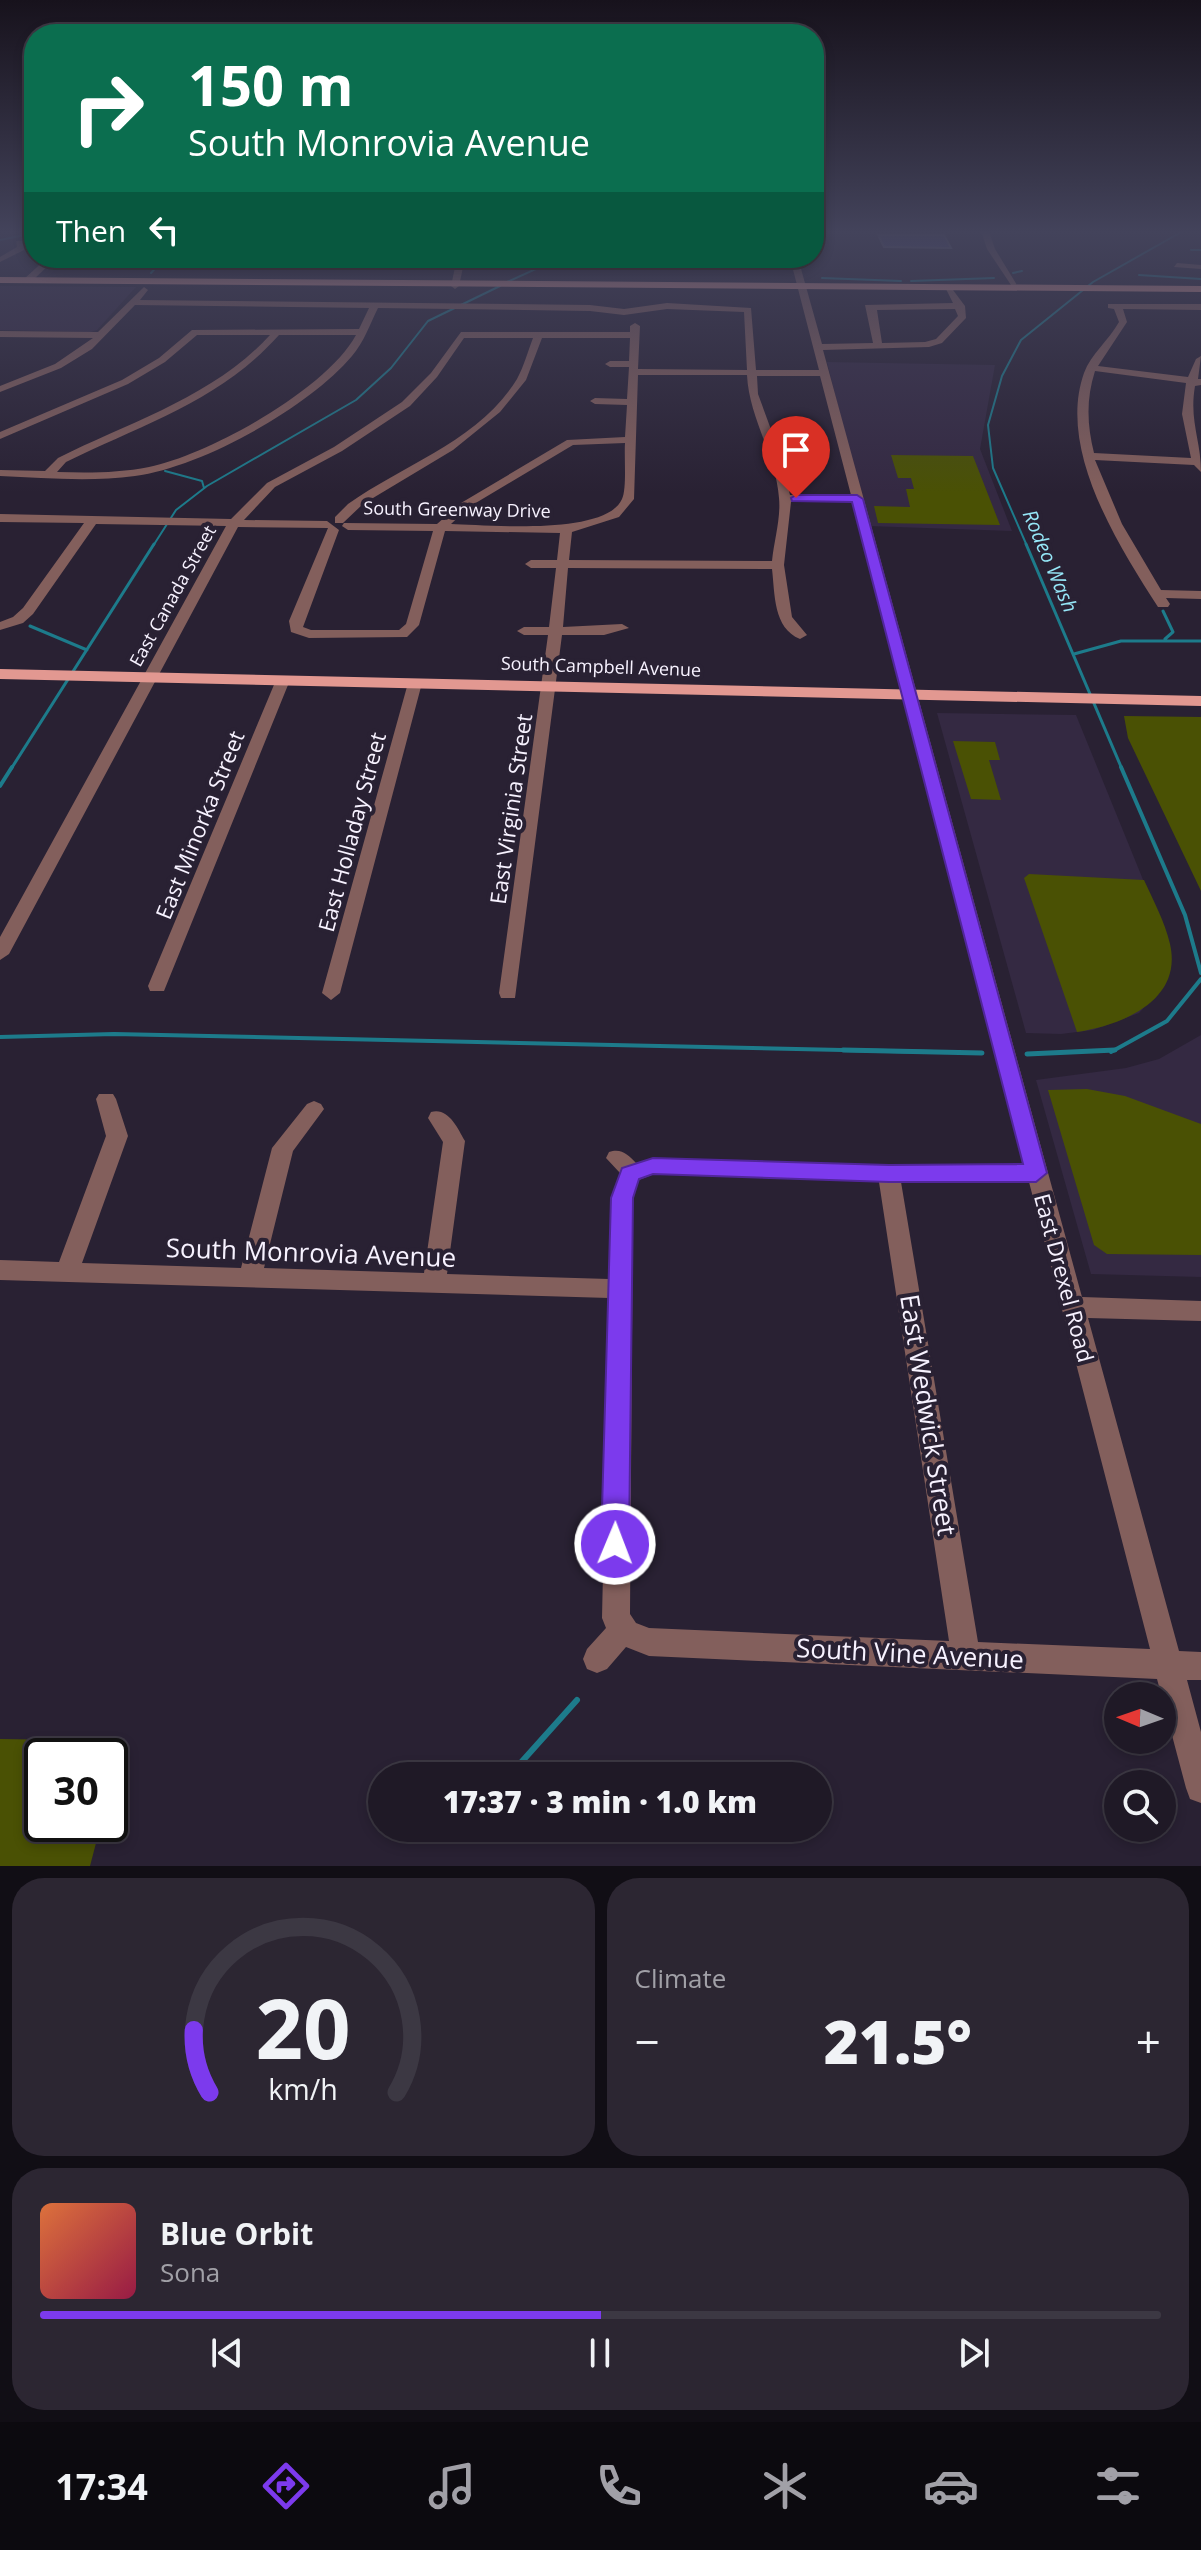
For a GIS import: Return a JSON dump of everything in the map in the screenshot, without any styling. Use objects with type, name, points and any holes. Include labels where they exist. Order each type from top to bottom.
[{"type":"main road","name":"South Campbell Avenue","points":[[0,674],[1201,701]]},
{"type":"street","points":[[0,389],[58,366],[101,335],[117,318]]},
{"type":"street","points":[[0,473],[150,471],[188,457],[290,405],[336,368],[351,351],[368,318]]},
{"type":"street","points":[[566,530],[596,522],[624,507],[628,499],[635,368],[635,323],[630,318]]},
{"type":"street","points":[[750,318],[750,373],[756,408],[772,445],[785,498],[778,565],[785,618],[800,635]]},
{"type":"street","name":"East Drexel Road","points":[[810,318],[1201,1788]]},
{"type":"street","points":[[872,318],[878,347]]},
{"type":"street","points":[[818,347],[907,347],[939,341],[961,318]]},
{"type":"street","points":[[1121,318],[1123,322],[1093,368],[1085,410],[1088,456],[1105,500],[1160,599],[1201,595]]},
{"type":"street","points":[[0,436],[125,382],[162,360],[193,332],[361,332]]},
{"type":"street","points":[[49,474],[62,460],[190,402],[238,373],[258,357],[277,332]]},
{"type":"street","name":"East Canada Street","points":[[0,954],[233,524],[271,485],[338,449],[406,404],[434,375],[456,338],[463,333],[539,333]]},
{"type":"street","points":[[631,440],[573,440],[465,505],[440,528],[412,625],[402,634],[309,634],[296,629],[296,621],[337,525],[364,499],[462,438],[502,401],[521,379],[539,333],[634,335]]},
{"type":"street","points":[[0,334],[101,335]]},
{"type":"street","points":[[0,345],[17,334]]},
{"type":"street","points":[[1088,456],[1200,465],[1187,427],[1189,381],[1201,359]]},
{"type":"street","points":[[610,364],[750,373],[825,373]]},
{"type":"street","points":[[1093,368],[1201,382]]},
{"type":"street","points":[[595,401],[633,402]]},
{"type":"street","points":[[509,479],[530,484]]},
{"type":"street","points":[[785,498],[857,499]]},
{"type":"street","name":"South Greenway Drive","points":[[0,518],[566,530]]},
{"type":"street","points":[[11,625],[28,611],[91,522]]},
{"type":"street","name":"East Virginia Street","points":[[508,993],[550,685],[566,530]]},
{"type":"street","points":[[531,564],[778,565]]},
{"type":"street","points":[[524,631],[622,628]]},
{"type":"street","name":"East Minorka Street","points":[[157,986],[283,680]]},
{"type":"street","name":"East Holladay Street","points":[[331,993],[415,683]]},
{"type":"street","points":[[66,1274],[117,1136],[106,1099]]},
{"type":"street","points":[[250,1279],[283,1148],[314,1109]]},
{"type":"street","points":[[434,1284],[454,1141],[438,1118]]},
{"type":"street","points":[[597,1659],[623,1630],[614,1607],[624,1165],[889,1174],[1036,1173]]},
{"type":"street","name":"East Wedwick Street","points":[[889,1174],[966,1656]]},
{"type":"street","name":"South Monrovia Avenue","points":[[0,1270],[621,1289]]},
{"type":"street","points":[[1071,1307],[1201,1311]]},
{"type":"street","name":"South Vine Avenue","points":[[623,1630],[633,1638],[649,1642],[1201,1666]]},
{"type":"shaded area","points":[[0,318],[108,318],[97,330],[90,332],[0,330]]},
{"type":"shaded area","points":[[827,362],[995,365],[980,449],[1012,531],[868,526]]},
{"type":"shaded area","points":[[937,713],[1076,715],[1170,946],[1171,968],[1165,985],[1139,1013],[1093,1030],[1061,1034],[1026,1033]]},
{"type":"shaded area","points":[[1201,1035],[1201,1277],[1091,1274],[1036,1080],[1126,1068],[1159,1059]]},
{"type":"green space","points":[[891,455],[973,456],[1000,525],[878,523],[874,506],[910,507],[906,489],[914,489],[911,478],[898,478]]},
{"type":"green space","points":[[1124,716],[1201,717],[1201,891],[1128,738]]},
{"type":"green space","points":[[953,741],[995,742],[1000,760],[989,760],[1001,800],[971,799]]},
{"type":"green space","points":[[1029,874],[1144,880],[1170,944],[1172,964],[1167,981],[1158,995],[1130,1016],[1077,1032],[1024,878]]},
{"type":"green space","points":[[1087,1089],[1125,1096],[1201,1124],[1201,1255],[1107,1254],[1094,1245],[1048,1090]]},
{"type":"green space","points":[[0,1739],[24,1739],[24,1842],[96,1842],[90,1866],[0,1866]]},
{"type":"waterway","points":[[153,546],[176,510],[207,486],[356,400],[391,368],[428,321],[434,318]]},
{"type":"waterway","name":"Rodeo Wash","points":[[1027,546],[993,468],[988,425],[1002,376],[1021,340],[1048,318]]},
{"type":"waterway","points":[[165,471],[202,481],[204,488]]},
{"type":"waterway","points":[[87,650],[154,544]]},
{"type":"waterway","name":"Rodeo Wash","points":[[1026,544],[1122,769]]},
{"type":"waterway","points":[[1163,611],[1173,632],[1165,639]]},
{"type":"waterway","points":[[30,626],[87,650]]},
{"type":"waterway","points":[[1074,654],[1121,641],[1201,641]]},
{"type":"waterway","points":[[11,769],[87,650]]},
{"type":"waterway","points":[[0,786],[12,767]]},
{"type":"waterway","name":"Rodeo Wash","points":[[1121,767],[1185,915],[1201,973]]},
{"type":"waterway","name":"Rodeo Wash","points":[[1115,1050],[1167,1021],[1201,979]]},
{"type":"waterway","points":[[0,1037],[114,1034],[934,1052]]},
{"type":"waterway","points":[[843,1050],[982,1053]]},
{"type":"waterway","name":"Rodeo Wash","points":[[1027,1054],[1115,1050]]},
{"type":"waterway","name":"Rodeo Wash","points":[[1111,1052],[1115,1050]]},
{"type":"waterway","points":[[522,1762],[577,1700]]},
{"type":"route","points":[[615,1544],[622,1190],[630,1174],[653,1166],[889,1174],[1036,1173],[857,499],[796,498]]}]
